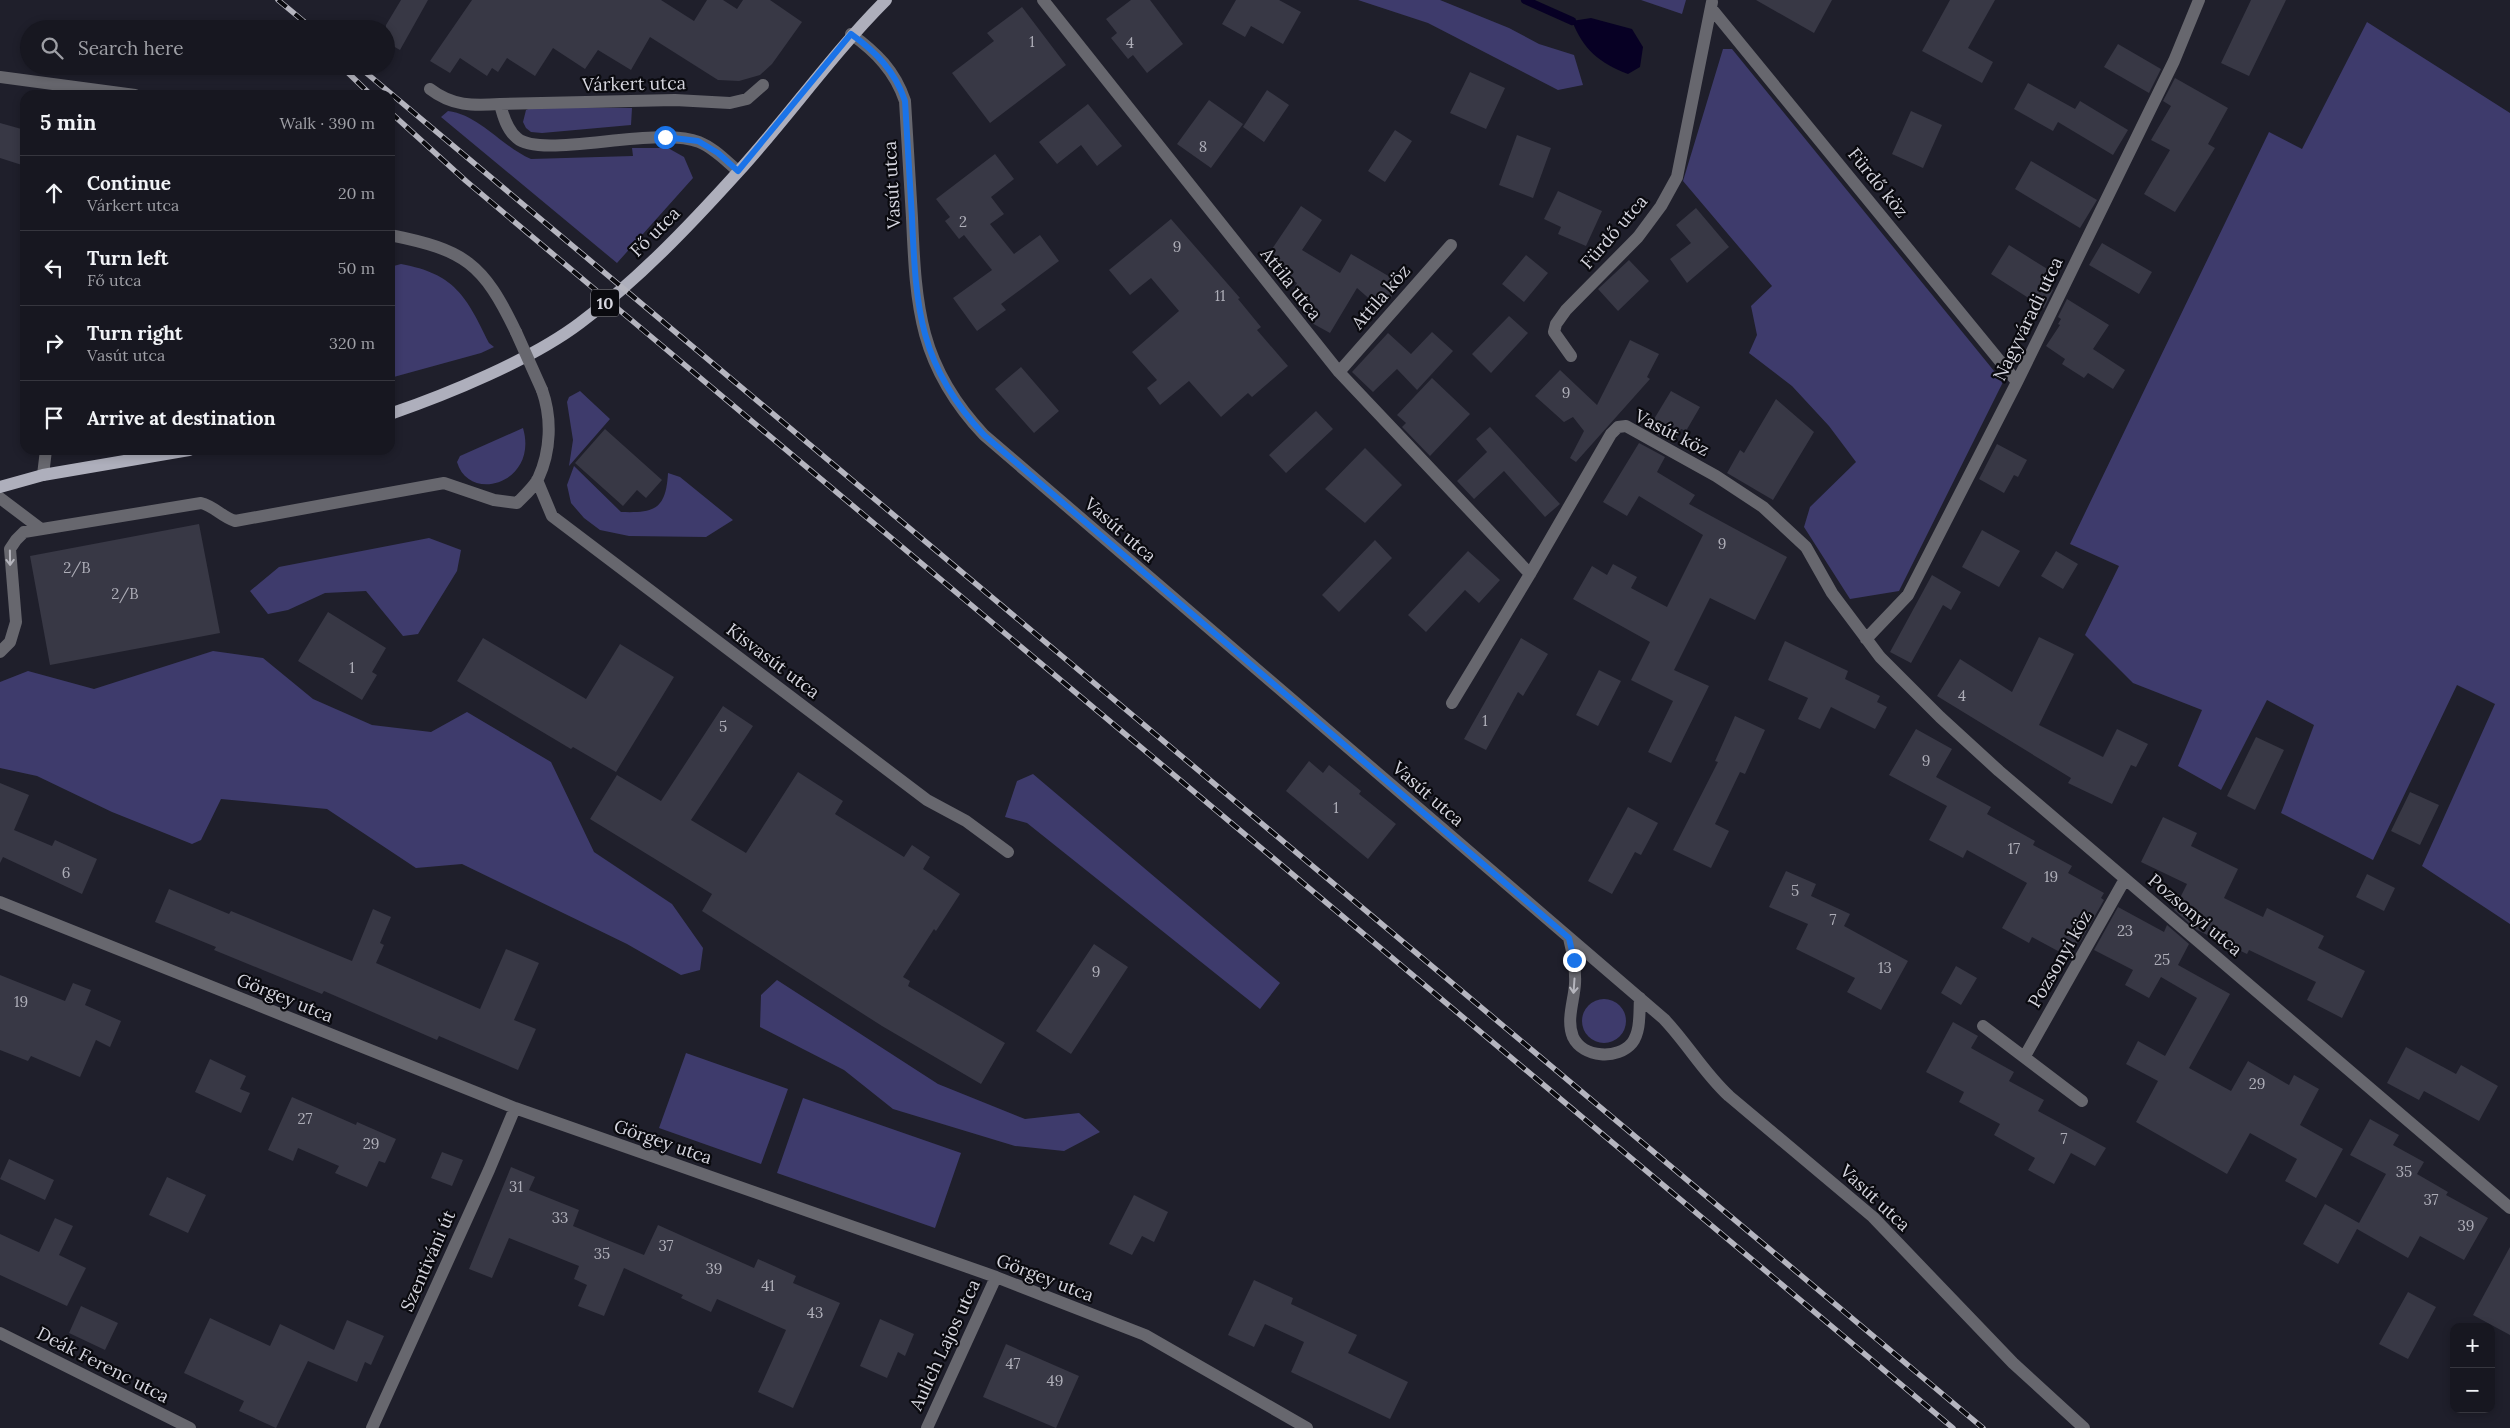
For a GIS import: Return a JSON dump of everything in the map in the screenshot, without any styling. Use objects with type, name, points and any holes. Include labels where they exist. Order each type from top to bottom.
[{"type":"main road","name":"Fő utca","points":[[395,412],[497,369],[551,342],[579,324],[650,264],[738,171],[851,34],[886,0]]},
{"type":"main road","points":[[0,487],[43,474],[159,455]]},
{"type":"street","name":"Attila utca","points":[[1043,0],[1338,372],[1530,574]]},
{"type":"street","name":"Nagyváradi utca","points":[[1866,640],[1908,595],[2017,382],[2174,61],[2200,0]]},
{"type":"street","name":"Fürdő köz","points":[[1712,4],[2017,382]]},
{"type":"street","name":"Fürdő utca","points":[[1571,356],[1554,332],[1556,324],[1566,310],[1638,237],[1661,206],[1677,177],[1712,4]]},
{"type":"street","name":"Vasút utca","points":[[851,34],[872,50],[890,68],[900,86],[905,101],[913,270],[921,322],[935,364],[965,415],[984,435],[1129,562],[1640,998],[1675,1030],[1716,1084],[1728,1096],[1863,1207],[2013,1363],[2084,1428]]},
{"type":"street","points":[[0,77],[98,90]]},
{"type":"street","name":"Várkert utca","points":[[430,89],[442,98],[468,106],[675,100],[730,103],[747,98],[763,85]]},
{"type":"street","points":[[500,104],[504,119],[517,139],[539,147],[665,137],[698,141],[718,153],[738,171]]},
{"type":"street","points":[[0,652],[10,642],[16,622],[10,549],[24,532],[201,503],[211,506],[223,517],[236,520],[444,483],[494,500],[517,503],[537,480],[546,457],[549,428],[542,390],[516,332],[490,282],[471,262],[448,249],[395,236]]},
{"type":"street","name":"Attila köz","points":[[1338,372],[1451,245]]},
{"type":"street","name":"Vasút köz","points":[[1452,703],[1530,574],[1611,434],[1618,427],[1626,426],[1716,476],[1763,507],[1806,547],[1832,593],[1866,640]]},
{"type":"street","points":[[43,474],[45,455]]},
{"type":"street","name":"Kisvasút utca","points":[[537,480],[552,516],[927,800],[966,821],[1008,852]]},
{"type":"street","points":[[0,498],[42,529]]},
{"type":"street","name":"Pozsonyi utca","points":[[1866,640],[1880,657],[1940,718],[2125,880],[2510,1208]]},
{"type":"street","name":"Pozsonyi köz","points":[[2025,1056],[2125,880]]},
{"type":"street","name":"Görgey utca","points":[[0,902],[515,1108],[996,1277],[1145,1335],[1307,1428]]},
{"type":"street","points":[[1569,938],[1575,973],[1570,1024],[1574,1038],[1583,1048],[1596,1054],[1610,1055],[1622,1052],[1632,1042],[1637,1033],[1640,998]]},
{"type":"street","points":[[1983,1026],[2082,1101]]},
{"type":"street","name":"Szentiváni út","points":[[372,1428],[489,1170],[515,1108]]},
{"type":"street","name":"Aulich Lajos utca","points":[[926,1428],[996,1277]]},
{"type":"street","name":"Deák Ferenc utca","points":[[0,1333],[190,1428]]},
{"type":"shaded area","points":[[1358,0],[1440,0],[1509,28],[1539,44],[1574,55],[1583,85],[1558,90],[1428,23]]},
{"type":"shaded area","points":[[1641,0],[1686,0],[1682,14]]},
{"type":"shaded area","points":[[1591,18],[1632,29],[1643,47],[1640,67],[1628,74],[1600,60],[1593,54],[1581,40],[1572,21]]},
{"type":"shaded area","points":[[2367,22],[2510,113],[2510,924],[2422,866],[2495,704],[2457,685],[2373,860],[2281,813],[2314,725],[2267,700],[2221,790],[2178,766],[2202,710],[2133,683],[2085,635],[2119,566],[2070,544],[2269,132],[2302,149]]},
{"type":"shaded area","points":[[1723,49],[1732,49],[2003,382],[1899,591],[1850,599],[1804,527],[1810,507],[1856,462],[1829,426],[1792,386],[1749,353],[1757,335],[1751,306],[1772,286],[1683,181]]},
{"type":"shaded area","points":[[533,107],[632,108],[631,125],[542,133],[531,132],[523,122],[526,110]]},
{"type":"shaded area","points":[[448,111],[470,118],[520,154],[531,159],[633,156],[632,148],[668,148],[684,157],[693,178],[617,263],[441,117]]},
{"type":"shaded area","points":[[401,264],[419,268],[447,281],[465,300],[489,343],[494,347],[481,353],[395,377],[395,266]]},
{"type":"shaded area","points":[[580,391],[610,419],[569,466],[573,440],[567,402],[569,397]]},
{"type":"shaded area","points":[[523,428],[525,447],[521,462],[512,474],[500,481],[487,484],[475,482],[464,475],[457,462],[460,456]]},
{"type":"shaded area","points":[[574,466],[621,512],[642,512],[656,507],[664,495],[668,473],[680,477],[733,520],[706,537],[629,536],[600,530],[584,518],[571,503],[567,485]]},
{"type":"shaded area","points":[[429,538],[461,550],[457,571],[418,634],[403,636],[366,591],[325,593],[288,610],[268,614],[250,591],[279,567]]},
{"type":"shaded area","points":[[213,651],[263,658],[313,699],[372,725],[431,732],[467,712],[551,762],[594,852],[672,904],[703,948],[700,970],[681,975],[627,944],[462,864],[416,868],[327,809],[221,799],[201,840],[192,844],[112,812],[37,776],[0,768],[0,682],[28,671],[94,689]]},
{"type":"shaded area","points":[[1033,774],[1280,983],[1260,1009],[1027,823],[1005,817],[1017,781]]},
{"type":"shaded area","points":[[777,980],[938,1084],[1025,1119],[1079,1113],[1100,1132],[1064,1151],[1015,1146],[893,1109],[844,1070],[760,1027],[761,995]]},
{"type":"shaded area","points":[[1600,999],[1608,999],[1620,1005],[1626,1021],[1620,1037],[1608,1043],[1600,1043],[1588,1037],[1582,1025],[1582,1017],[1588,1005]]},
{"type":"shaded area","points":[[686,1053],[788,1089],[761,1164],[659,1128]]},
{"type":"shaded area","points":[[803,1098],[961,1153],[935,1228],[777,1173]]},
{"type":"building","points":[[401,0],[428,0],[400,50],[395,47],[395,20],[389,20]]},
{"type":"building","points":[[472,0],[661,0],[694,21],[707,0],[723,0],[737,9],[743,0],[770,0],[802,22],[772,64],[760,75],[739,81],[718,80],[650,37],[631,70],[598,50],[585,69],[553,48],[535,76],[507,58],[498,72],[492,68],[487,76],[460,58],[450,73],[430,61]]},
{"type":"building","points":[[1131,0],[1150,0],[1183,44],[1147,73],[1133,55],[1128,59],[1111,38],[1117,33],[1106,19]]},
{"type":"building","points":[[1236,0],[1279,0],[1301,12],[1283,44],[1251,26],[1245,37],[1222,24]]},
{"type":"building","points":[[1756,0],[1832,0],[1814,33]]},
{"type":"building","points":[[1950,0],[1995,0],[1968,48],[1993,62],[1982,83],[1922,51]]},
{"type":"building","points":[[2251,0],[2286,0],[2249,76],[2221,63]]},
{"type":"building","points":[[1022,7],[1066,65],[990,123],[952,73],[994,41],[987,33]]},
{"type":"building","points":[[2118,44],[2161,69],[2149,93],[2104,67]]},
{"type":"building","points":[[1470,72],[1505,88],[1486,129],[1450,113]]},
{"type":"building","points":[[2175,78],[2228,108],[2208,144],[2215,148],[2175,212],[2144,194],[2170,150],[2151,140],[2171,106],[2163,101]]},
{"type":"building","points":[[2028,83],[2075,109],[2080,101],[2128,130],[2113,155],[2058,122],[2053,131],[2014,109]]},
{"type":"building","points":[[1267,90],[1289,105],[1264,142],[1243,127]]},
{"type":"building","points":[[1209,100],[1243,124],[1211,168],[1177,144]]},
{"type":"building","points":[[1088,104],[1122,146],[1097,166],[1081,145],[1057,164],[1039,142]]},
{"type":"building","points":[[1911,111],[1942,125],[1923,168],[1892,154]]},
{"type":"building","points":[[0,123],[20,129],[20,164],[0,158]]},
{"type":"building","points":[[1395,130],[1412,141],[1385,182],[1368,171]]},
{"type":"building","points":[[1517,135],[1551,148],[1533,198],[1499,185]]},
{"type":"building","points":[[995,154],[1014,179],[991,197],[1004,214],[990,224],[1014,254],[1040,235],[1059,261],[1001,304],[1006,310],[977,331],[953,298],[992,270],[964,235],[959,239],[945,221],[950,217],[936,199]]},
{"type":"building","points":[[2031,161],[2097,200],[2080,228],[2015,189]]},
{"type":"building","points":[[1558,191],[1602,211],[1586,246],[1558,234],[1561,227],[1544,219]]},
{"type":"building","points":[[1301,206],[1322,220],[1302,250],[1340,273],[1351,254],[1402,284],[1381,309],[1357,288],[1330,333],[1310,322],[1318,309],[1291,293],[1297,283],[1264,261]]},
{"type":"building","points":[[1696,208],[1729,247],[1687,283],[1670,259],[1691,243],[1676,225]]},
{"type":"building","points":[[1171,219],[1240,298],[1238,299],[1261,327],[1257,330],[1288,366],[1252,397],[1248,393],[1221,417],[1189,381],[1160,405],[1147,388],[1157,380],[1132,352],[1179,311],[1151,278],[1130,295],[1109,270]]},
{"type":"building","points":[[2102,243],[2152,272],[2139,294],[2089,265]]},
{"type":"building","points":[[2009,245],[2057,275],[2049,287],[2053,290],[2044,308],[1991,274]]},
{"type":"building","points":[[1526,255],[1548,273],[1524,302],[1502,284]]},
{"type":"building","points":[[1629,260],[1649,281],[1618,311],[1598,289]]},
{"type":"building","points":[[2067,299],[2109,325],[2093,349],[2125,370],[2113,389],[2088,373],[2084,378],[2062,364],[2065,359],[2046,346],[2060,325],[2058,324],[2061,319],[2058,317]]},
{"type":"building","points":[[1509,316],[1528,333],[1491,373],[1472,354]]},
{"type":"building","points":[[1432,332],[1453,351],[1417,390],[1397,369],[1373,392],[1352,372],[1388,333],[1411,354]]},
{"type":"building","points":[[1630,340],[1659,354],[1647,377],[1650,379],[1576,462],[1570,458],[1584,431],[1573,417],[1564,422],[1535,396],[1560,370],[1597,405]]},
{"type":"building","points":[[1021,367],[1059,411],[1034,433],[995,389]]},
{"type":"building","points":[[1432,378],[1470,414],[1430,456],[1402,427],[1406,423],[1397,415]]},
{"type":"building","points":[[1671,391],[1700,407],[1686,431],[1681,429],[1673,443],[1648,429]]},
{"type":"building","points":[[1776,399],[1814,432],[1773,500],[1727,473],[1740,450],[1744,453]]},
{"type":"building","points":[[1316,411],[1333,429],[1286,473],[1269,455]]},
{"type":"building","points":[[1490,427],[1560,504],[1545,517],[1504,471],[1474,499],[1457,481],[1487,452],[1476,439]]},
{"type":"building","points":[[605,429],[662,480],[646,498],[637,490],[623,506],[575,463]]},
{"type":"building","points":[[1639,443],[1665,457],[1657,472],[1695,495],[1689,504],[1787,557],[1755,620],[1710,598],[1674,670],[1709,686],[1671,763],[1648,752],[1673,701],[1631,680],[1650,642],[1573,599],[1592,566],[1607,575],[1613,564],[1637,577],[1631,588],[1667,607],[1703,535],[1639,496],[1627,516],[1603,502]]},
{"type":"building","points":[[1997,444],[2027,460],[2018,477],[2014,475],[2004,493],[1979,479]]},
{"type":"building","points":[[1365,448],[1402,485],[1365,523],[1325,489]]},
{"type":"building","points":[[199,524],[220,633],[50,665],[30,556]]},
{"type":"building","points":[[1982,530],[2020,551],[1999,587],[1962,567]]},
{"type":"building","points":[[1375,540],[1392,558],[1339,612],[1322,595]]},
{"type":"building","points":[[1468,551],[1500,580],[1479,603],[1465,590],[1426,632],[1408,615]]},
{"type":"building","points":[[2056,551],[2078,564],[2063,589],[2041,576]]},
{"type":"building","points":[[1932,575],[1961,592],[1951,610],[1943,605],[1911,663],[1890,652]]},
{"type":"building","points":[[328,612],[386,648],[372,672],[377,675],[362,700],[298,661]]},
{"type":"building","points":[[2039,637],[2074,654],[2039,725],[2103,757],[2117,729],[2148,744],[2136,767],[2131,765],[2112,804],[2068,783],[2071,778],[1937,696],[1960,659],[2012,692]]},
{"type":"building","points":[[483,638],[586,699],[620,644],[674,677],[616,772],[573,747],[571,749],[457,681]]},
{"type":"building","points":[[1521,638],[1548,654],[1523,696],[1518,692],[1486,750],[1464,739]]},
{"type":"building","points":[[1785,641],[1848,671],[1845,679],[1880,696],[1877,702],[1887,707],[1875,729],[1831,707],[1820,729],[1798,719],[1808,698],[1768,680]]},
{"type":"building","points":[[1599,670],[1621,681],[1598,726],[1576,715]]},
{"type":"building","points":[[723,706],[753,726],[691,820],[746,853],[798,772],[843,801],[835,814],[904,857],[912,845],[930,857],[923,869],[960,894],[936,931],[934,929],[903,977],[910,981],[908,986],[1005,1043],[981,1084],[882,1026],[702,911],[712,894],[590,819],[617,775],[661,801]]},
{"type":"building","points":[[1735,716],[1765,730],[1745,774],[1740,772],[1715,824],[1729,831],[1711,868],[1673,850],[1718,762],[1715,761]]},
{"type":"building","points":[[1916,729],[1952,749],[1936,777],[1991,807],[1987,814],[2035,841],[2033,845],[2072,866],[2068,873],[2104,893],[2101,898],[2104,900],[2080,942],[2078,941],[2069,957],[2032,937],[2029,943],[2002,928],[2027,883],[1967,850],[1963,858],[1929,840],[1947,806],[1889,775]]},
{"type":"building","points":[[2256,737],[2284,750],[2255,810],[2227,796]]},
{"type":"building","points":[[1309,761],[1323,773],[1329,765],[1361,791],[1359,794],[1396,824],[1368,859],[1286,791]]},
{"type":"building","points":[[0,783],[29,795],[14,830],[52,846],[55,840],[97,859],[82,894],[3,857],[0,863]]},
{"type":"building","points":[[2410,792],[2439,805],[2420,845],[2391,831]]},
{"type":"building","points":[[1628,807],[1658,823],[1641,855],[1635,852],[1612,894],[1588,881]]},
{"type":"building","points":[[2163,817],[2197,833],[2191,846],[2238,869],[2224,898],[2263,917],[2267,908],[2324,936],[2318,948],[2365,971],[2342,1018],[2307,1000],[2316,982],[2249,950],[2247,954],[2197,930],[2174,910],[2187,884],[2141,862]]},
{"type":"building","points":[[1786,871],[1816,884],[1811,896],[1850,914],[1844,926],[1908,961],[1881,1010],[1847,992],[1855,978],[1796,949],[1808,924],[1769,907]]},
{"type":"building","points":[[2367,874],[2395,888],[2384,911],[2356,897]]},
{"type":"building","points":[[169,889],[229,914],[231,911],[352,961],[373,909],[391,917],[380,943],[384,945],[376,963],[480,1009],[506,949],[539,963],[514,1020],[536,1029],[518,1070],[439,1036],[437,1040],[324,991],[322,994],[258,968],[214,950],[216,947],[155,922]]},
{"type":"building","points":[[2118,907],[2164,932],[2167,925],[2189,944],[2178,965],[2230,994],[2189,1068],[2231,1091],[2248,1061],[2289,1085],[2294,1075],[2319,1089],[2300,1125],[2343,1149],[2316,1198],[2285,1181],[2297,1159],[2250,1133],[2227,1174],[2136,1122],[2158,1081],[2126,1064],[2138,1041],[2165,1056],[2197,998],[2161,977],[2149,998],[2125,985],[2133,970],[2094,950]]},
{"type":"building","points":[[1094,944],[1128,967],[1071,1054],[1036,1031]]},
{"type":"building","points":[[1956,966],[1977,978],[1961,1005],[1941,993]]},
{"type":"building","points":[[0,975],[65,1001],[73,983],[91,990],[85,1005],[121,1021],[110,1047],[96,1040],[80,1077],[31,1056],[28,1061],[0,1050]]},
{"type":"building","points":[[1953,1022],[1978,1036],[1971,1048],[2014,1072],[2009,1081],[2044,1100],[2038,1111],[2106,1148],[2095,1166],[2071,1153],[2054,1184],[2028,1170],[2035,1158],[1994,1135],[2000,1124],[1959,1102],[1964,1092],[1926,1072]]},
{"type":"building","points":[[2406,1047],[2456,1074],[2461,1065],[2498,1086],[2479,1121],[2424,1091],[2419,1100],[2387,1083]]},
{"type":"building","points":[[210,1059],[246,1076],[240,1089],[250,1093],[241,1113],[195,1092]]},
{"type":"building","points":[[292,1097],[356,1125],[357,1122],[396,1139],[385,1163],[379,1161],[367,1187],[335,1173],[339,1166],[298,1148],[293,1161],[268,1150]]},
{"type":"building","points":[[2370,1119],[2399,1135],[2393,1145],[2424,1162],[2417,1174],[2448,1192],[2446,1195],[2488,1218],[2464,1260],[2420,1236],[2408,1258],[2357,1229],[2338,1264],[2303,1244],[2325,1204],[2359,1223],[2386,1174],[2350,1155]]},
{"type":"building","points":[[442,1152],[463,1160],[452,1186],[431,1178]]},
{"type":"building","points":[[9,1159],[54,1180],[45,1200],[0,1179]]},
{"type":"building","points":[[511,1167],[535,1177],[529,1190],[579,1210],[573,1226],[644,1255],[658,1225],[754,1268],[758,1259],[796,1276],[793,1283],[840,1303],[793,1408],[758,1392],[786,1330],[717,1299],[711,1312],[681,1298],[683,1295],[624,1268],[604,1316],[578,1306],[587,1285],[574,1279],[579,1266],[509,1238],[492,1278],[469,1269]]},
{"type":"building","points":[[167,1177],[206,1195],[188,1233],[149,1215]]},
{"type":"building","points":[[1134,1195],[1168,1212],[1154,1242],[1142,1236],[1132,1255],[1109,1244]]},
{"type":"building","points":[[55,1218],[73,1226],[59,1255],[86,1268],[67,1306],[0,1275],[0,1234],[39,1252]]},
{"type":"building","points":[[2510,1247],[2510,1335],[2495,1327],[2495,1323],[2488,1323],[2473,1315]]},
{"type":"building","points":[[1254,1280],[1293,1298],[1291,1304],[1357,1335],[1348,1353],[1408,1382],[1390,1419],[1291,1372],[1304,1342],[1265,1324],[1254,1347],[1228,1335]]},
{"type":"building","points":[[2408,1292],[2436,1307],[2408,1359],[2379,1344]]},
{"type":"building","points":[[81,1306],[118,1323],[105,1350],[69,1333]]},
{"type":"building","points":[[210,1318],[270,1346],[280,1324],[334,1350],[347,1320],[384,1336],[371,1365],[365,1362],[357,1382],[308,1361],[276,1428],[239,1411],[244,1401],[184,1373]]},
{"type":"building","points":[[880,1319],[914,1334],[905,1356],[898,1352],[887,1378],[860,1366]]},
{"type":"building","points":[[1006,1344],[1079,1376],[1056,1428],[983,1397]]},
{"type":"waterway","points":[[1525,0],[1572,21]]},
{"type":"railway","points":[[278,0],[302,20]]},
{"type":"railway","points":[[350,75],[366,90]]},
{"type":"railway","points":[[369,75],[387,90]]},
{"type":"railway","points":[[395,97],[1983,1428]]},
{"type":"railway","points":[[395,117],[466,181],[1953,1428]]},
{"type":"route","points":[[665,137],[698,141],[718,153],[738,171],[851,34],[872,50],[890,68],[900,86],[905,101],[913,270],[921,322],[935,364],[965,415],[984,435],[1129,562],[1569,938],[1574,960]]}]
